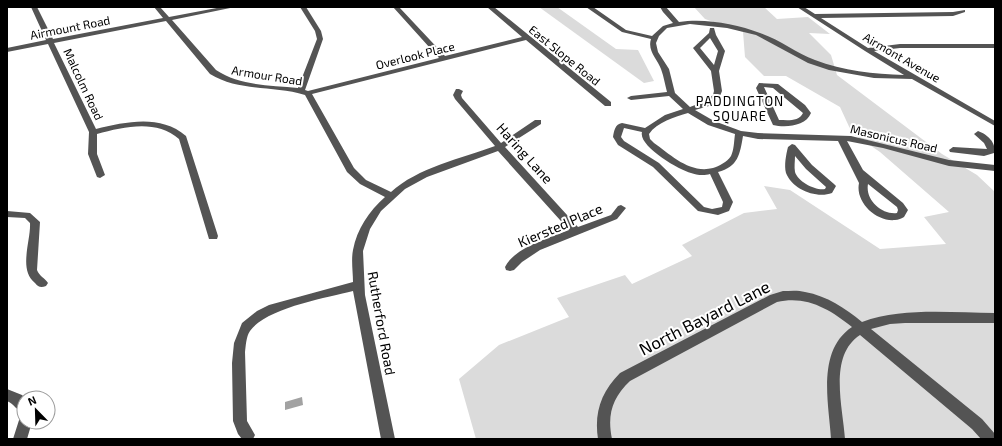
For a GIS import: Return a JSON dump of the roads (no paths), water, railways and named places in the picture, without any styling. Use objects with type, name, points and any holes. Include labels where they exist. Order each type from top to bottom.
[{"type":"street","name":"Malcolm Road","points":[[34,7],[93,132],[91,154],[100,174]]},
{"type":"street","name":"Armour Road","points":[[157,7],[213,72],[222,78],[234,82],[305,92]]},
{"type":"street","name":"Airmount Road","points":[[7,50],[232,7]]},
{"type":"street","points":[[303,7],[318,31],[320,39],[305,92],[350,170],[363,182],[391,196]]},
{"type":"street","points":[[396,7],[444,59]]},
{"type":"street","name":"East Slope Road","points":[[490,7],[608,104]]},
{"type":"street","points":[[589,7],[624,31],[654,38]]},
{"type":"street","points":[[663,7],[665,12],[677,23]]},
{"type":"street","name":"Airmont Avenue","points":[[800,7],[867,50],[995,124]]},
{"type":"street","points":[[813,16],[953,14],[963,12]]},
{"type":"street","points":[[631,98],[671,94],[665,69],[655,52],[654,38],[665,27],[677,23],[690,22],[712,24],[751,31],[821,65],[860,74],[913,77]]},
{"type":"street","points":[[712,24],[711,34],[720,48],[721,54],[715,71],[718,91],[716,96],[706,104],[662,120],[646,130],[622,125],[619,128],[617,137],[621,143],[659,168],[697,205],[706,211],[718,212],[726,209],[728,202],[713,171]]},
{"type":"street","points":[[711,34],[696,48],[715,71]]},
{"type":"street","name":"Overlook Place","points":[[305,92],[526,38]]},
{"type":"street","points":[[867,50],[890,47],[995,46]]},
{"type":"street","points":[[860,74],[879,73],[890,70],[890,67],[886,61]]},
{"type":"street","points":[[776,123],[803,120],[807,113],[774,86],[762,85],[760,88],[776,123],[792,147],[809,167],[831,186],[829,190],[822,194],[817,193],[793,176],[790,170],[792,147]]},
{"type":"street","name":"Haring Lane","points":[[459,91],[457,95],[459,99],[577,232]]},
{"type":"street","name":"Masonicus Road","points":[[671,94],[689,110],[711,124],[739,133],[758,136],[841,138],[869,142],[949,163],[995,168]]},
{"type":"street","name":"Rutherford Road","points":[[388,439],[359,295],[357,264],[360,239],[370,219],[391,196],[402,187],[424,176],[500,147],[538,122]]},
{"type":"street","points":[[93,132],[122,126],[151,124],[168,128],[179,134],[182,138],[213,236]]},
{"type":"street","points":[[646,130],[646,139],[651,145],[680,166],[693,171],[713,171],[722,168],[733,159],[736,154],[739,133]]},
{"type":"street","points":[[953,150],[984,153],[990,151],[991,147],[989,143],[978,134]]},
{"type":"street","points":[[841,138],[864,183],[861,188],[861,193],[867,202],[886,215],[898,217],[901,215],[903,210],[900,205],[859,172]]},
{"type":"street","points":[[984,153],[995,165]]},
{"type":"street","points":[[659,168],[672,161]]},
{"type":"street","name":"Kiersted Place","points":[[510,267],[518,258],[536,247],[614,217],[621,208]]},
{"type":"street","points":[[7,214],[26,215],[35,222],[32,268],[33,275],[42,283]]},
{"type":"street","points":[[248,435],[243,429],[240,421],[238,350],[242,334],[248,325],[255,318],[273,308],[358,285]]},
{"type":"street","name":"North Bayard Lane","points":[[606,439],[603,418],[605,405],[612,390],[625,377],[774,298],[794,295],[816,299],[843,313],[972,420],[990,439]]},
{"type":"street","points":[[838,439],[834,371],[836,359],[846,339],[861,327],[872,322],[895,318],[995,318]]},
{"type":"district","name":"PADDINGTON SQUARE","points":[[740,108]]}]
